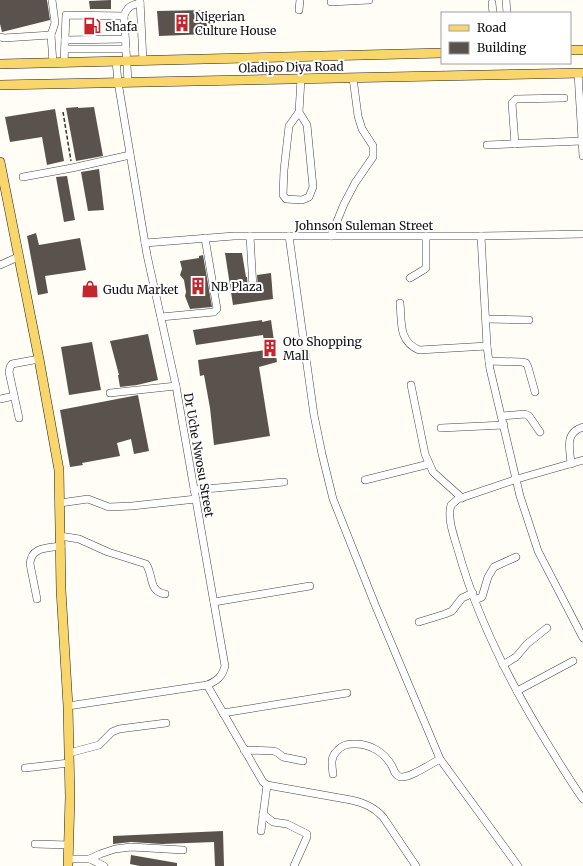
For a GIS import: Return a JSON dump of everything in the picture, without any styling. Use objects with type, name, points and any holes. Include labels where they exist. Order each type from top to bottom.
[{"type":"main road","points":[[571,50],[583,50]]},
{"type":"main road","name":"Oladipo Diya Road","points":[[0,64],[441,53]]},
{"type":"main road","name":"Oladipo Diya Road","points":[[0,85],[580,73]]},
{"type":"main road","points":[[0,162],[39,359],[59,470],[61,590],[68,706],[68,862]]},
{"type":"street","points":[[52,0],[55,23],[51,34],[53,63]]},
{"type":"street","points":[[299,10],[300,0]]},
{"type":"street","points":[[331,2],[369,0]]},
{"type":"street","points":[[506,0],[507,12]]},
{"type":"street","points":[[128,82],[124,16],[126,10],[130,6],[140,1],[143,61]]},
{"type":"street","points":[[492,3],[493,12]]},
{"type":"street","points":[[64,63],[66,15],[124,16]]},
{"type":"street","points":[[0,37],[4,38],[51,34]]},
{"type":"street","points":[[65,40],[126,39]]},
{"type":"street","points":[[65,49],[126,49]]},
{"type":"street","name":"Dr Uche Nwosu Street","points":[[68,706],[207,685],[219,679],[225,666],[176,386],[144,243],[118,82],[116,61]]},
{"type":"street","points":[[580,73],[583,156]]},
{"type":"street","points":[[331,236],[344,204],[355,183],[373,157],[373,146],[362,129],[358,116],[353,78]]},
{"type":"street","points":[[299,112],[307,125],[309,162],[313,187],[309,197],[302,200],[286,199],[283,195],[289,126],[299,112],[301,79]]},
{"type":"street","points":[[515,144],[512,103],[516,99],[564,98]]},
{"type":"street","points":[[487,145],[582,139]]},
{"type":"street","points":[[23,177],[130,155]]},
{"type":"street","name":"Johnson Suleman Street","points":[[144,243],[250,236],[481,236],[583,234]]},
{"type":"street","points":[[250,236],[253,288]]},
{"type":"street","points":[[289,236],[314,415],[333,499],[376,607],[440,759],[518,866]]},
{"type":"street","points":[[410,278],[426,268],[426,236]]},
{"type":"street","points":[[481,236],[489,361],[520,496],[538,551],[583,638]]},
{"type":"street","points":[[161,317],[214,312],[217,309],[205,238]]},
{"type":"street","points":[[0,265],[18,257]]},
{"type":"street","points":[[400,303],[402,332],[412,347],[419,350],[487,346]]},
{"type":"street","points":[[486,319],[528,320]]},
{"type":"street","points":[[19,418],[9,372],[10,367],[12,364],[39,359]]},
{"type":"street","points":[[489,361],[526,363],[535,392]]},
{"type":"street","points":[[411,385],[425,454],[429,464],[433,472],[462,498]]},
{"type":"street","points":[[110,393],[176,386]]},
{"type":"street","points":[[0,399],[14,396]]},
{"type":"street","points":[[502,416],[525,414],[540,432]]},
{"type":"street","points":[[441,428],[504,425]]},
{"type":"street","points":[[571,464],[569,438],[572,433],[583,427]]},
{"type":"street","points":[[583,460],[517,479],[462,498],[451,505],[450,517],[460,559],[475,600],[503,665],[540,731],[583,798]]},
{"type":"street","points":[[365,480],[429,464]]},
{"type":"street","points":[[194,490],[284,482]]},
{"type":"street","points":[[60,504],[88,499],[109,507],[196,499]]},
{"type":"street","points":[[60,536],[78,539],[108,552],[146,564],[154,589],[158,593],[165,594]]},
{"type":"street","points":[[37,599],[30,558],[32,554],[40,549],[60,546]]},
{"type":"street","points":[[475,600],[482,597],[488,577],[494,567],[516,557]]},
{"type":"street","points":[[214,602],[310,586]]},
{"type":"street","points":[[419,622],[452,611],[462,598],[473,593]]},
{"type":"street","points":[[503,665],[516,657],[527,644],[547,628]]},
{"type":"street","points":[[517,691],[573,661]]},
{"type":"street","points":[[207,685],[259,776],[267,785],[351,800],[370,806],[377,810],[383,817],[416,866]]},
{"type":"street","points":[[223,713],[347,692]]},
{"type":"street","points":[[69,753],[98,745],[112,732],[119,728],[166,723]]},
{"type":"street","points":[[333,774],[332,758],[339,748],[350,744],[360,744],[374,748],[387,759],[398,776],[402,778],[440,759]]},
{"type":"street","points":[[244,750],[274,751],[283,757],[303,761]]},
{"type":"street","points":[[25,768],[69,763]]},
{"type":"street","points":[[261,831],[267,785]]},
{"type":"street","points":[[263,814],[273,822],[287,824],[307,834],[294,866]]},
{"type":"street","points":[[35,844],[69,845]]},
{"type":"street","points":[[68,862],[90,859],[108,852],[131,847],[183,850]]},
{"type":"street","points":[[90,859],[104,866]]},
{"type":"path","points":[[63,112],[72,168]]},
{"type":"building","points":[[0,0],[47,0],[50,20],[2,32],[0,24]]},
{"type":"building","points":[[111,0],[111,9],[90,9],[89,1]]},
{"type":"building","name":"Nigerian Culture House","points":[[205,10],[208,34],[159,36],[157,11]]},
{"type":"building","points":[[94,107],[103,156],[76,161],[66,108]]},
{"type":"building","points":[[55,109],[64,161],[47,165],[42,137],[10,142],[5,117]]},
{"type":"building","points":[[99,169],[104,210],[88,211],[81,172]]},
{"type":"building","points":[[67,176],[75,220],[64,222],[56,177]]},
{"type":"building","points":[[36,233],[39,245],[80,238],[86,270],[45,276],[48,293],[38,295],[27,236]]},
{"type":"building","points":[[225,253],[242,253],[248,289],[251,293],[258,290],[257,275],[271,273],[273,299],[233,305]]},
{"type":"building","name":"NB Plaza","points":[[203,255],[212,307],[190,309],[185,296],[186,292],[184,280],[180,275],[182,269],[180,261],[199,258],[199,256]]},
{"type":"building","points":[[262,320],[262,322],[271,320],[277,362],[259,367],[270,436],[214,445],[210,408],[204,375],[200,376],[198,360],[265,350],[263,335],[196,345],[193,330]]},
{"type":"building","points":[[148,334],[158,380],[120,387],[119,375],[110,341]]},
{"type":"building","points":[[92,342],[101,390],[69,395],[61,347]]},
{"type":"building","points":[[138,395],[149,451],[134,454],[131,439],[117,443],[120,456],[82,463],[83,465],[70,467],[60,410]]},
{"type":"building","points":[[223,831],[224,866],[215,866],[214,842],[162,844],[131,842],[113,844],[113,836]]},
{"type":"building","points":[[131,855],[177,863],[177,866],[140,866],[130,864]]},
{"type":"place","name":"Nigerian Culture House","points":[[182,23]]},
{"type":"place","name":"Shafa","points":[[92,26]]},
{"type":"place","name":"NB Plaza","points":[[198,286]]},
{"type":"place","name":"Gudu Market","points":[[90,289]]},
{"type":"place","name":"Oto Shopping Mall","points":[[270,348]]}]
